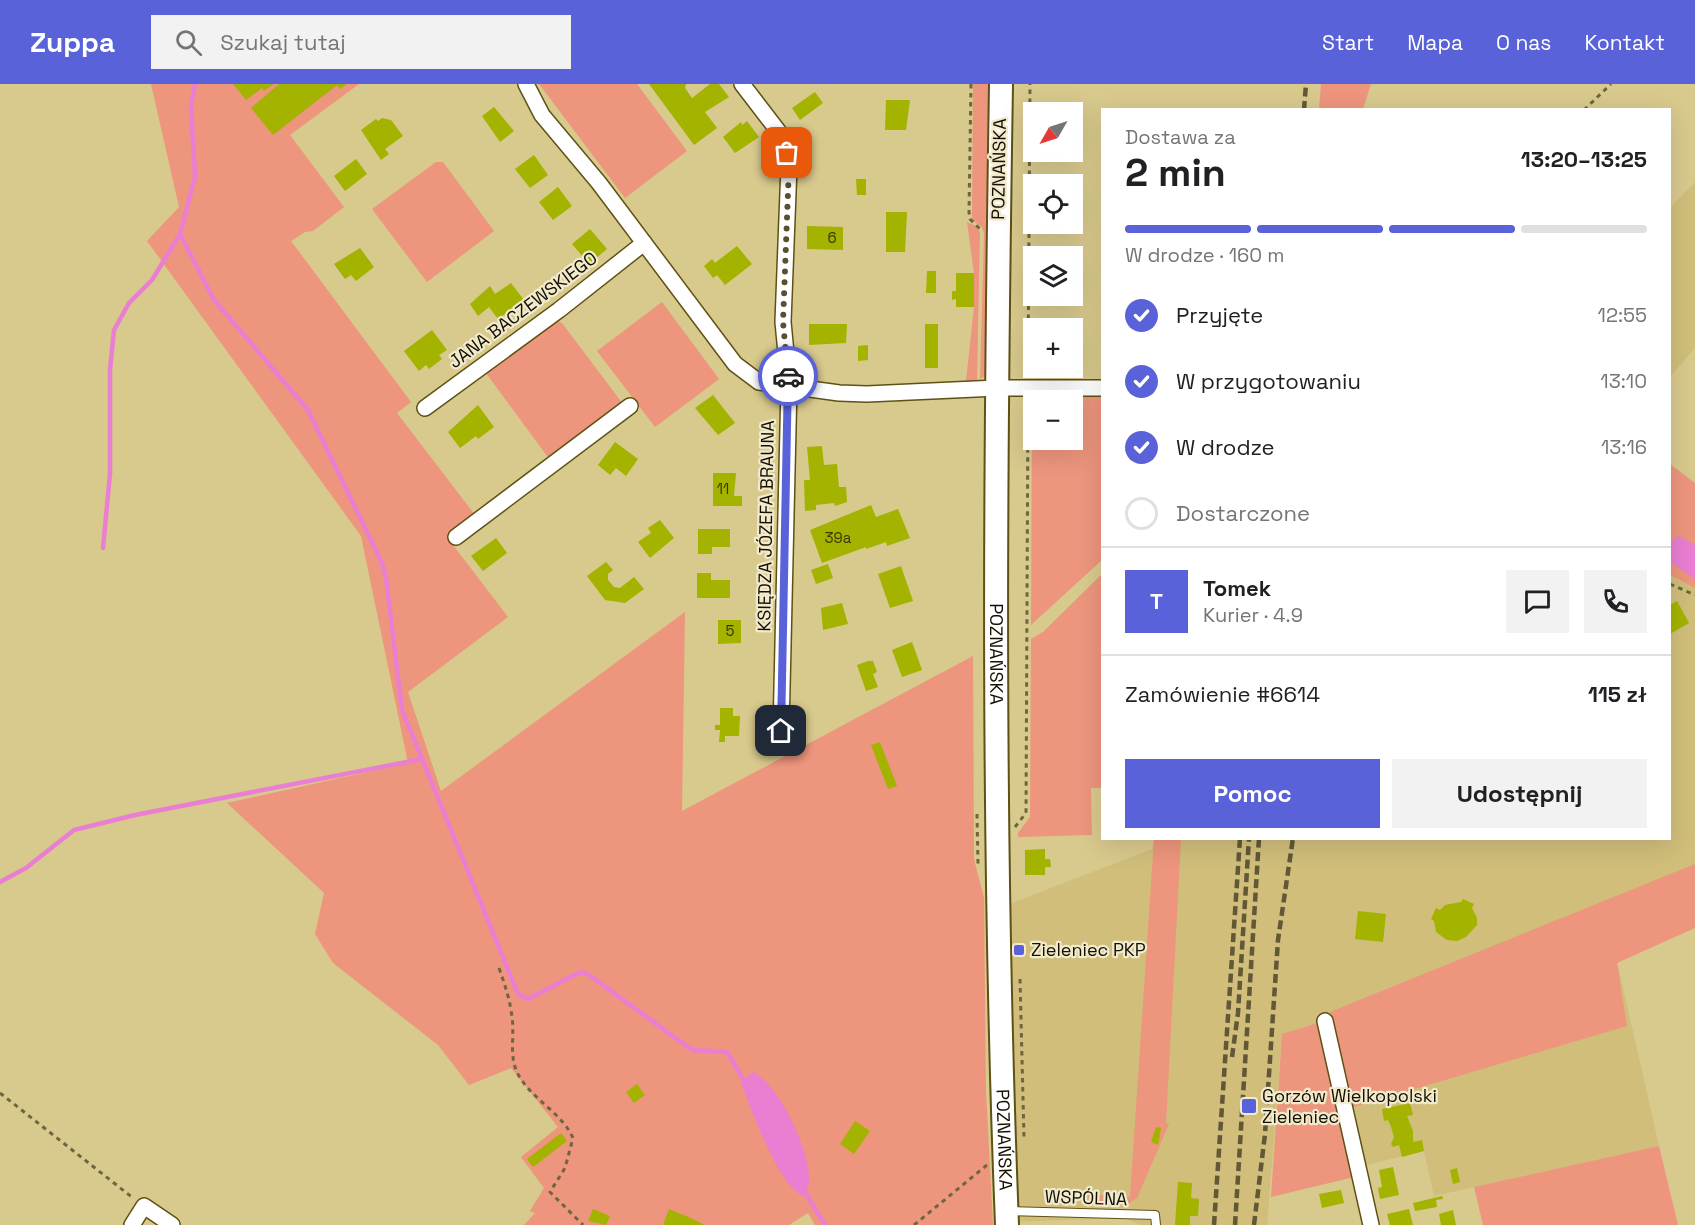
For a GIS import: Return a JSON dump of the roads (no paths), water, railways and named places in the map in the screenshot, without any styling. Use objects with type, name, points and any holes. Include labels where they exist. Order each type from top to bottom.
[{"type":"main road","name":"POZNAŃSKA","points":[[1000,84],[997,790],[1006,1218]]},
{"type":"street","points":[[526,84],[542,115],[599,183],[735,364],[759,382],[867,394],[997,388],[1101,388]]},
{"type":"street","name":"KSIĘDZA JÓZEFA BRAUNA","points":[[742,84],[785,140],[789,166],[783,322],[789,384],[781,731]]},
{"type":"street","name":"JANA BACZEWSKIEGO","points":[[424,408],[559,310],[644,243]]},
{"type":"street","points":[[456,537],[630,406]]},
{"type":"street","points":[[1325,1021],[1371,1225]]},
{"type":"street","points":[[132,1225],[144,1206],[172,1225]]},
{"type":"lane","name":"WSPÓLNA","points":[[1006,1218],[1155,1215],[1156,1225]]},
{"type":"waterway","points":[[195,84],[191,106],[195,177],[180,234],[214,300],[308,410],[382,563],[386,578],[402,710],[518,994],[528,999],[582,972],[692,1050],[727,1052],[746,1084]]},
{"type":"waterway","points":[[103,548],[110,474],[110,370],[114,330],[129,303],[152,280],[180,234]]},
{"type":"waterway","points":[[0,882],[26,868],[74,830],[135,815],[422,759]]},
{"type":"waterway","points":[[803,1189],[825,1225]]},
{"type":"railway","points":[[1304,108],[1306,84]]},
{"type":"railway","points":[[1214,1225],[1240,840]]},
{"type":"railway","points":[[1232,1057],[1238,1013],[1249,840]]},
{"type":"railway","points":[[1235,1225],[1259,840]]},
{"type":"railway","points":[[1254,1225],[1265,1134],[1278,940],[1293,840]]},
{"type":"place","name":"Zieleniec PKP","points":[[1019,950]]},
{"type":"place","name":"Gorzów Wielkopolski Zieleniec","points":[[1249,1106]]}]
